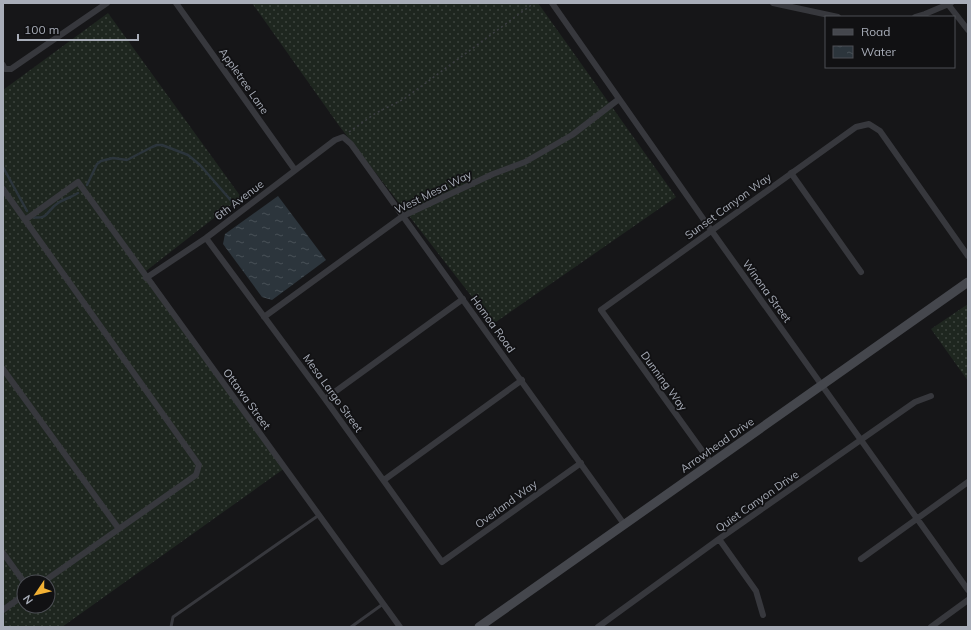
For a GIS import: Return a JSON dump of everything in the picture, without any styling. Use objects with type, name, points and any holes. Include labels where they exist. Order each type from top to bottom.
[{"type":"main road","name":"Arrowhead Drive","points":[[479,627],[968,282]]},
{"type":"street","points":[[4,67],[11,69],[107,3]]},
{"type":"street","name":"Appletree Lane","points":[[176,3],[295,170]]},
{"type":"street","name":"Winona Street","points":[[552,3],[711,230],[968,590]]},
{"type":"street","points":[[773,3],[833,16]]},
{"type":"street","points":[[918,16],[949,4],[968,30]]},
{"type":"street","name":"West Mesa Way","points":[[264,318],[403,216],[493,174],[532,158],[572,135],[619,99]]},
{"type":"street","name":"Sunset Canyon Way","points":[[601,310],[856,127],[869,124],[880,131],[968,256]]},
{"type":"street","name":"6th Avenue","points":[[146,278],[206,238],[335,140],[343,138]]},
{"type":"street","name":"Homoa Road","points":[[343,138],[351,144],[624,524]]},
{"type":"street","points":[[791,173],[861,272]]},
{"type":"street","name":"Ottawa Street","points":[[26,220],[78,182],[400,627]]},
{"type":"street","points":[[3,189],[199,465],[196,475],[54,574]]},
{"type":"street","name":"Mesa Largo Street","points":[[206,238],[325,399],[442,562]]},
{"type":"street","points":[[325,399],[463,299]]},
{"type":"street","name":"Dunning Way","points":[[601,310],[711,463]]},
{"type":"street","points":[[3,369],[119,529]]},
{"type":"street","points":[[384,480],[522,380]]},
{"type":"street","name":"Quiet Canyon Drive","points":[[598,627],[915,402],[931,396]]},
{"type":"street","name":"Overland Way","points":[[442,562],[581,463]]},
{"type":"street","points":[[861,559],[968,482]]},
{"type":"street","points":[[720,539],[756,591],[763,615]]},
{"type":"street","points":[[3,553],[18,574]]},
{"type":"street","points":[[931,627],[968,600]]},
{"type":"street","points":[[3,610],[16,601]]},
{"type":"lane","points":[[172,627],[173,617],[319,515]]},
{"type":"lane","points":[[351,627],[383,604]]},
{"type":"path","points":[[343,138],[376,113],[404,99],[534,3]]},
{"type":"shaded area","points":[[252,3],[538,3],[676,197],[493,324],[340,127]]},
{"type":"shaded area","points":[[108,13],[241,197],[146,271],[285,468],[62,627],[3,627],[3,90]]},
{"type":"shaded area","points":[[968,304],[968,381],[931,329]]},
{"type":"water","points":[[278,196],[326,260],[272,300],[262,297],[223,244],[225,234]]},
{"type":"waterway","points":[[87,185],[97,164],[101,161],[113,158],[127,160],[152,147],[162,145],[188,155],[200,165],[234,204]]},
{"type":"waterway","points":[[3,167],[27,211]]},
{"type":"waterway","points":[[32,217],[38,218],[45,216],[58,203],[78,193]]}]
